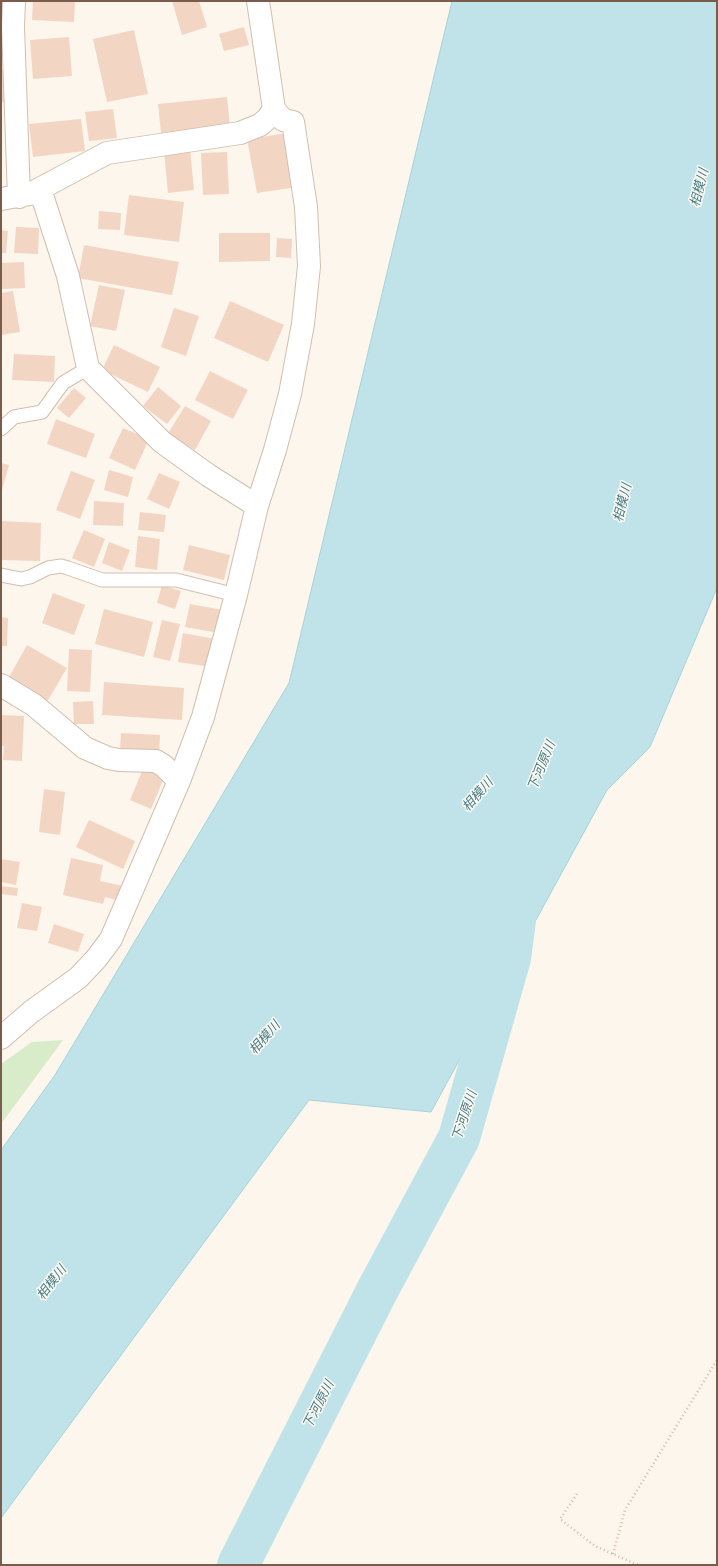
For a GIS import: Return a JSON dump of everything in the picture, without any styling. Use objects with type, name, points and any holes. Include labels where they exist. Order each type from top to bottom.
[{"type":"street","points":[[14,1],[7,27],[10,198],[30,194],[107,153],[240,133],[260,125],[268,118],[274,109]]},
{"type":"street","points":[[1,1038],[31,1012],[78,978],[96,959],[110,939],[179,781],[203,716],[236,594],[257,506],[275,450],[291,387],[303,324],[308,266],[306,207],[293,122],[283,120],[274,109],[258,1]]},
{"type":"street","points":[[40,189],[68,276],[88,368],[162,442],[208,475],[257,506]]},
{"type":"street","points":[[1,684],[34,705],[85,748],[114,759],[156,761],[164,766],[179,781]]},
{"type":"lane","points":[[1,429],[14,417],[42,412],[63,383],[88,368]]},
{"type":"lane","points":[[1,576],[20,579],[30,577],[48,568],[61,566],[102,580],[176,580],[236,594]]},
{"type":"path","points":[[613,1554],[626,1510],[717,1360]]},
{"type":"path","points":[[577,1494],[560,1519],[595,1546],[638,1565]]},
{"type":"green space","points":[[63,1040],[1,1124],[1,1064],[32,1042]]},
{"type":"water","name":"相模川","points":[[452,1],[717,1],[717,588],[650,747],[607,790],[431,1112],[309,1100],[1,1518],[1,1150],[55,1075],[289,683]]},
{"type":"building","points":[[33,1],[75,1],[74,22],[32,20]]},
{"type":"building","points":[[172,1],[199,1],[207,27],[182,35]]},
{"type":"building","points":[[244,27],[249,45],[224,51],[219,34]]},
{"type":"building","points":[[134,30],[148,94],[107,102],[93,39]]},
{"type":"building","points":[[69,37],[72,76],[33,79],[30,40]]},
{"type":"building","points":[[1,69],[3,69],[5,102],[1,102]]},
{"type":"building","points":[[227,97],[230,126],[161,133],[158,104]]},
{"type":"building","points":[[113,109],[117,138],[89,141],[85,112]]},
{"type":"building","points":[[81,119],[85,151],[33,157],[29,124]]},
{"type":"building","points":[[288,133],[297,187],[257,193],[247,139]]},
{"type":"building","points":[[190,149],[194,190],[168,193],[164,151]]},
{"type":"building","points":[[227,152],[229,194],[203,195],[201,153]]},
{"type":"building","points":[[129,195],[184,202],[179,242],[124,235]]},
{"type":"building","points":[[99,211],[121,213],[120,230],[98,229]]},
{"type":"building","points":[[16,227],[39,228],[38,254],[14,253]]},
{"type":"building","points":[[1,230],[8,231],[6,253],[1,253]]},
{"type":"building","points":[[219,233],[270,233],[270,261],[219,262]]},
{"type":"building","points":[[277,238],[292,239],[291,258],[276,257]]},
{"type":"building","points":[[84,245],[179,262],[172,295],[78,278]]},
{"type":"building","points":[[24,262],[25,288],[1,289],[1,263]]},
{"type":"building","points":[[99,285],[125,290],[116,331],[90,326]]},
{"type":"building","points":[[13,291],[20,332],[1,335],[1,293]]},
{"type":"building","points":[[230,301],[284,325],[268,362],[214,338]]},
{"type":"building","points":[[174,308],[199,316],[186,356],[161,347]]},
{"type":"building","points":[[114,345],[160,367],[148,392],[102,370]]},
{"type":"building","points":[[14,354],[55,356],[54,382],[12,380]]},
{"type":"building","points":[[210,371],[248,390],[233,419],[195,400]]},
{"type":"building","points":[[158,387],[181,406],[167,424],[143,406]]},
{"type":"building","points":[[74,388],[86,398],[69,418],[57,408]]},
{"type":"building","points":[[185,406],[211,421],[195,450],[167,435]]},
{"type":"building","points":[[56,419],[95,434],[86,458],[47,444]]},
{"type":"building","points":[[123,428],[149,439],[135,470],[109,458]]},
{"type":"building","points":[[1,463],[9,465],[2,490],[1,489]]},
{"type":"building","points":[[109,470],[133,477],[128,497],[104,490]]},
{"type":"building","points":[[71,471],[95,480],[80,519],[56,510]]},
{"type":"building","points":[[159,473],[180,482],[169,509],[147,499]]},
{"type":"building","points":[[94,501],[124,503],[123,526],[93,525]]},
{"type":"building","points":[[140,512],[166,515],[164,532],[138,530]]},
{"type":"building","points":[[1,521],[41,523],[40,561],[1,560]]},
{"type":"building","points":[[84,530],[105,539],[94,567],[72,558]]},
{"type":"building","points":[[138,536],[160,539],[157,570],[135,567]]},
{"type":"building","points":[[109,542],[130,550],[122,571],[102,563]]},
{"type":"building","points":[[189,545],[230,555],[224,580],[183,570]]},
{"type":"building","points":[[162,585],[181,591],[175,609],[157,603]]},
{"type":"building","points":[[53,593],[85,605],[74,635],[42,623]]},
{"type":"building","points":[[190,604],[223,610],[219,633],[185,627]]},
{"type":"building","points":[[104,609],[153,622],[144,657],[95,644]]},
{"type":"building","points":[[1,617],[8,618],[7,646],[1,646]]},
{"type":"building","points":[[162,620],[180,624],[170,661],[153,657]]},
{"type":"building","points":[[183,633],[215,639],[211,667],[178,662]]},
{"type":"building","points":[[27,645],[67,668],[47,702],[8,679]]},
{"type":"building","points":[[69,649],[92,650],[90,692],[67,691]]},
{"type":"building","points":[[104,682],[184,688],[182,720],[102,715]]},
{"type":"building","points":[[93,701],[94,724],[74,724],[73,702]]},
{"type":"building","points":[[1,715],[24,716],[22,761],[3,760],[4,746],[1,746]]},
{"type":"building","points":[[121,733],[160,735],[159,753],[120,750]]},
{"type":"building","points":[[143,769],[164,778],[151,809],[130,800]]},
{"type":"building","points":[[44,789],[65,792],[60,835],[39,832]]},
{"type":"building","points":[[89,820],[135,841],[123,869],[76,847]]},
{"type":"building","points":[[71,858],[103,865],[100,881],[123,886],[120,901],[105,897],[103,904],[63,895]]},
{"type":"building","points":[[1,859],[20,862],[16,885],[1,882]]},
{"type":"building","points":[[1,886],[18,888],[17,896],[1,894]]},
{"type":"building","points":[[22,903],[42,907],[37,931],[17,928]]},
{"type":"building","points":[[54,924],[84,934],[78,952],[48,943]]},
{"type":"waterway","name":"下河原川","points":[[238,1565],[378,1289],[459,1138],[510,958],[515,920]]}]
